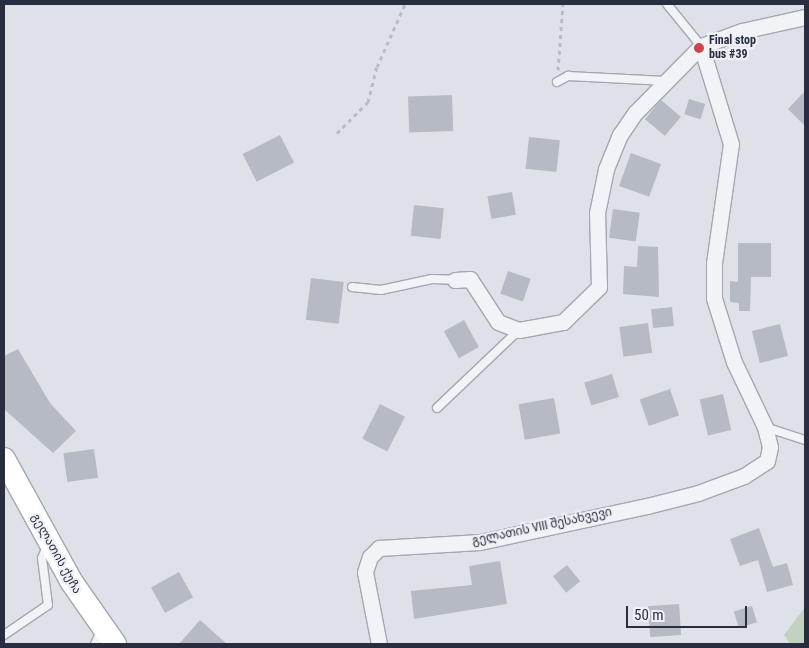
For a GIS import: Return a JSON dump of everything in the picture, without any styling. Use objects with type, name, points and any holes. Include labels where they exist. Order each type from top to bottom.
[{"type":"main road","name":"გელათის ქუჩა","points":[[4,459],[104,639]]},
{"type":"street","points":[[455,280],[470,279],[498,322],[519,330],[563,322],[599,287],[597,213],[606,169],[620,135],[666,81],[701,46],[742,30],[805,17]]},
{"type":"street","points":[[701,46],[731,144],[714,263],[714,298],[734,362],[765,427]]},
{"type":"street","name":"გელათის VIII შესახვევი","points":[[379,644],[365,572],[370,557],[379,548],[480,542],[698,493],[744,476],[767,461],[770,447],[765,427]]},
{"type":"lane","points":[[667,4],[701,46]]},
{"type":"lane","points":[[557,82],[583,76],[666,81]]},
{"type":"lane","points":[[352,287],[381,290],[432,279],[455,280]]},
{"type":"lane","points":[[437,408],[519,330]]},
{"type":"lane","points":[[765,427],[805,440]]},
{"type":"lane","points":[[4,635],[48,605],[42,558],[49,542]]},
{"type":"path","points":[[337,132],[368,102],[377,67],[405,4]]},
{"type":"path","points":[[557,82],[563,4]]},
{"type":"green space","points":[[805,607],[805,644],[790,644],[784,635]]},
{"type":"building","points":[[805,91],[805,126],[788,109]]},
{"type":"building","points":[[452,95],[453,131],[409,133],[408,97]]},
{"type":"building","points":[[689,99],[705,104],[701,119],[684,114]]},
{"type":"building","points":[[661,100],[681,117],[665,136],[645,119]]},
{"type":"building","points":[[280,135],[294,163],[257,182],[243,154]]},
{"type":"building","points":[[529,137],[560,140],[556,172],[526,169]]},
{"type":"building","points":[[631,153],[661,164],[649,197],[619,186]]},
{"type":"building","points":[[512,192],[516,215],[491,219],[487,196]]},
{"type":"building","points":[[414,205],[444,208],[441,239],[411,236]]},
{"type":"building","points":[[613,209],[640,213],[636,241],[609,238]]},
{"type":"building","points":[[738,243],[771,243],[771,277],[751,277],[750,311],[739,311],[739,303],[730,302],[730,281],[738,282]]},
{"type":"building","points":[[638,246],[658,247],[659,297],[623,294],[624,266],[637,267]]},
{"type":"building","points":[[508,271],[531,279],[523,302],[500,294]]},
{"type":"building","points":[[311,278],[344,282],[339,324],[306,320]]},
{"type":"building","points":[[672,307],[674,326],[653,328],[651,309]]},
{"type":"building","points":[[464,320],[479,347],[459,358],[444,331]]},
{"type":"building","points":[[648,323],[652,353],[623,357],[619,327]]},
{"type":"building","points":[[780,324],[788,356],[760,363],[752,331]]},
{"type":"building","points":[[18,349],[50,403],[76,431],[53,453],[4,409],[4,356]]},
{"type":"building","points":[[612,374],[619,397],[591,405],[584,382]]},
{"type":"building","points":[[670,389],[679,415],[649,426],[640,399]]},
{"type":"building","points":[[723,394],[731,430],[708,435],[700,399]]},
{"type":"building","points":[[554,398],[560,433],[525,440],[519,404]]},
{"type":"building","points":[[380,404],[405,417],[387,451],[362,439]]},
{"type":"building","points":[[94,449],[98,478],[67,482],[63,453]]},
{"type":"building","points":[[759,528],[773,567],[787,563],[793,585],[767,592],[758,560],[740,566],[730,539]]},
{"type":"building","points":[[500,561],[507,604],[414,619],[411,591],[472,585],[469,566]]},
{"type":"building","points":[[567,565],[580,581],[566,593],[553,576]]},
{"type":"building","points":[[179,572],[193,597],[165,613],[151,588]]},
{"type":"building","points":[[679,604],[681,635],[650,637],[648,606]]},
{"type":"building","points":[[752,606],[757,622],[739,628],[734,612]]},
{"type":"building","points":[[200,620],[227,644],[179,644]]},
{"type":"place","name":"Final stop bus #39","points":[[699,48]]}]
